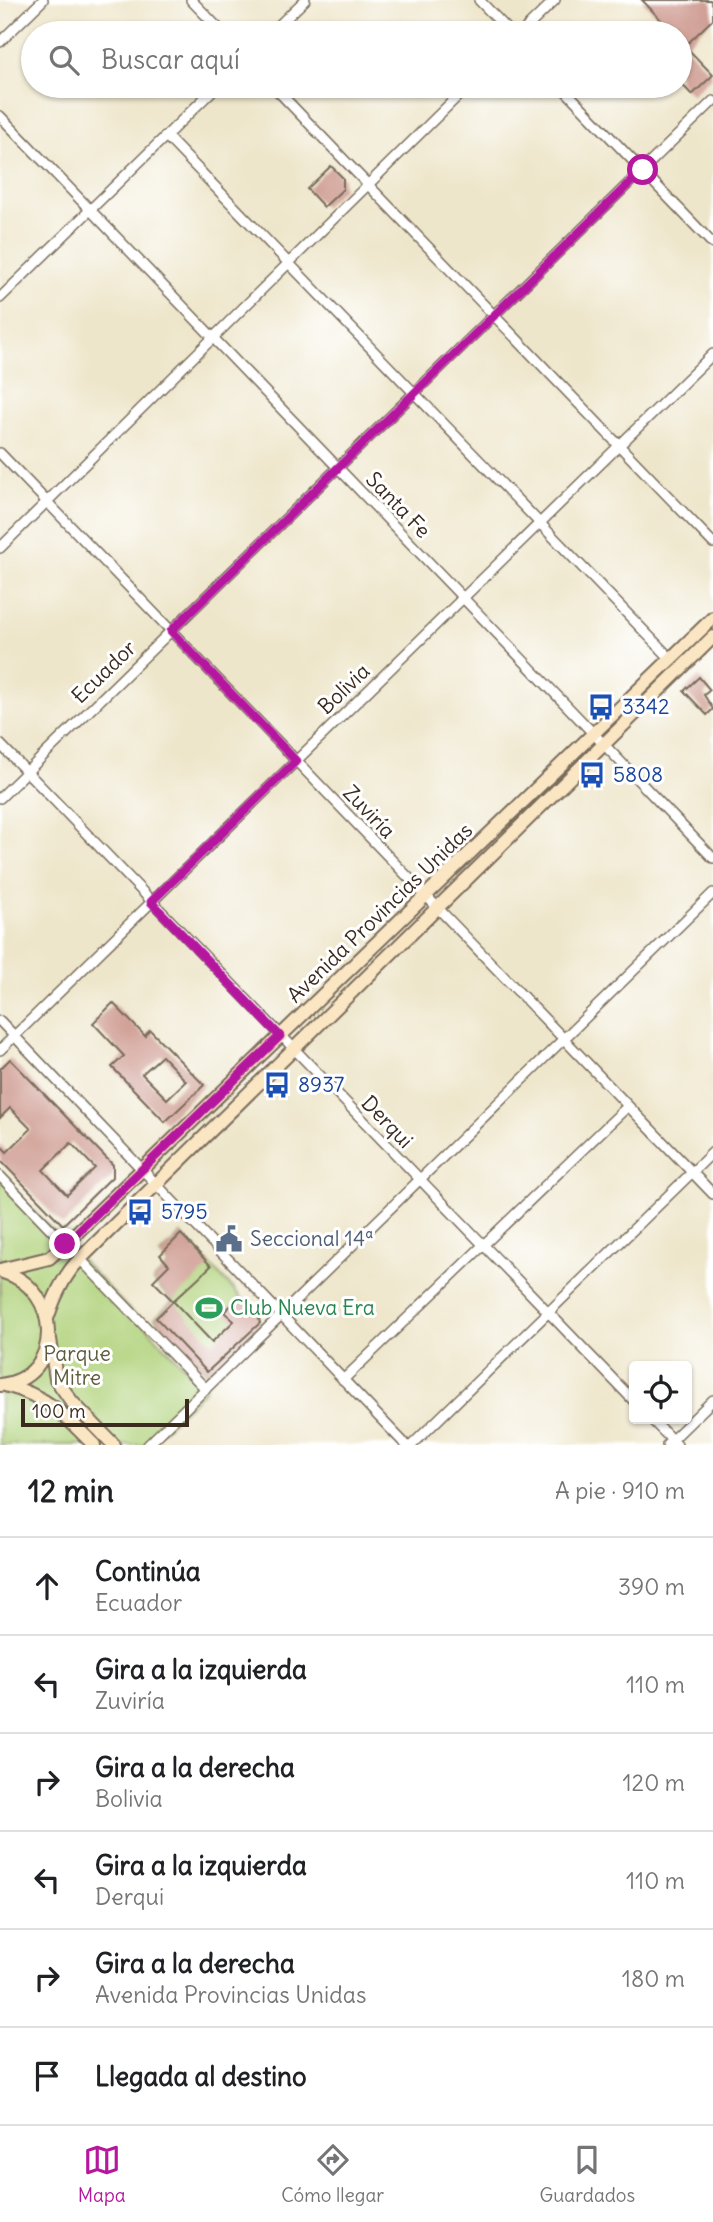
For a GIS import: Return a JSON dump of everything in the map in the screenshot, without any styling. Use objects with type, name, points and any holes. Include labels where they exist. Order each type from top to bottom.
[{"type":"main road","name":"Avenida Provincias Unidas","points":[[0,1271],[48,1258],[65,1244],[713,618]]},
{"type":"main road","name":"Avenida Provincias Unidas","points":[[48,1316],[60,1287],[80,1259],[713,637]]},
{"type":"main road","points":[[0,1271],[15,1276],[30,1286],[41,1300],[48,1316],[56,1379],[72,1402],[114,1445]]},
{"type":"main road","points":[[3,1385],[22,1377],[36,1365],[45,1350],[49,1332]]},
{"type":"main road","points":[[3,1385],[28,1391],[50,1402],[94,1445]]},
{"type":"street","points":[[22,21],[43,0]]},
{"type":"street","points":[[191,0],[211,21]]},
{"type":"street","points":[[283,21],[305,0]]},
{"type":"street","points":[[479,0],[499,21]]},
{"type":"street","points":[[533,21],[555,0]]},
{"type":"street","points":[[0,42],[21,21]]},
{"type":"street","points":[[0,298],[205,98]]},
{"type":"street","points":[[285,98],[713,543]]},
{"type":"street","points":[[0,548],[456,98]]},
{"type":"street","points":[[573,98],[713,244]]},
{"type":"street","name":"Ecuador","points":[[0,798],[713,101]]},
{"type":"street","name":"Santa Fe","points":[[0,117],[713,858]]},
{"type":"street","points":[[166,136],[671,659]]},
{"type":"street","name":"Bolivia","points":[[0,1049],[713,354]]},
{"type":"street","name":"Zuviría","points":[[0,453],[713,1194]]},
{"type":"street","name":"Derqui","points":[[0,744],[629,1396]]},
{"type":"street","points":[[148,1445],[713,892]]},
{"type":"street","points":[[0,1021],[406,1445]]},
{"type":"street","points":[[344,1380],[628,1106]]},
{"type":"street","points":[[412,1445],[713,1152]]},
{"type":"street","points":[[0,1176],[65,1244]]},
{"type":"street","points":[[80,1259],[206,1389]]},
{"type":"street","points":[[655,1424],[672,1443],[713,1400]]},
{"type":"green space","name":"Parque Mitre","points":[[0,1176],[206,1389],[148,1445],[0,1445]]},
{"type":"green space","name":"Club Nueva Era","points":[[181,1234],[258,1315],[260,1323],[207,1372],[155,1318],[173,1301],[153,1281],[169,1265],[160,1255]]},
{"type":"building","points":[[642,0],[710,0],[713,5],[713,19],[692,39],[692,21],[662,21]]},
{"type":"building","points":[[692,53],[713,75],[692,95]]},
{"type":"building","points":[[331,166],[343,178],[343,189],[324,207],[307,189]]},
{"type":"building","points":[[699,677],[710,690],[704,695],[713,709],[707,715],[684,691]]},
{"type":"building","points":[[113,1003],[145,1036],[150,1030],[204,1085],[165,1122],[112,1067],[124,1056],[93,1023]],"holes":[[[162,1056],[186,1081],[167,1099],[142,1074]]]},
{"type":"building","points":[[10,1059],[113,1165],[113,1176],[63,1225],[0,1160],[0,1145],[7,1152],[31,1129],[10,1108],[0,1118],[0,1069]],"holes":[[[71,1143],[95,1168],[67,1195],[43,1170]]]},
{"type":"building","points":[[181,1234],[211,1266],[173,1301],[153,1281],[169,1265],[160,1255]]},
{"type":"building","points":[[240,1297],[258,1315],[260,1323],[207,1372],[156,1318],[173,1301],[212,1342],[234,1321],[224,1312]]},
{"type":"place","name":"3342","points":[[601,707]]},
{"type":"place","name":"5808","points":[[592,775]]},
{"type":"place","name":"8937","points":[[277,1085]]},
{"type":"place","name":"5795","points":[[140,1212]]},
{"type":"place","name":"Seccional 14ª","points":[[229,1239]]},
{"type":"place","name":"Club Nueva Era","points":[[209,1308]]},
{"type":"route","points":[[65,1244],[280,1036],[151,902],[296,761],[171,631],[643,170]]}]
